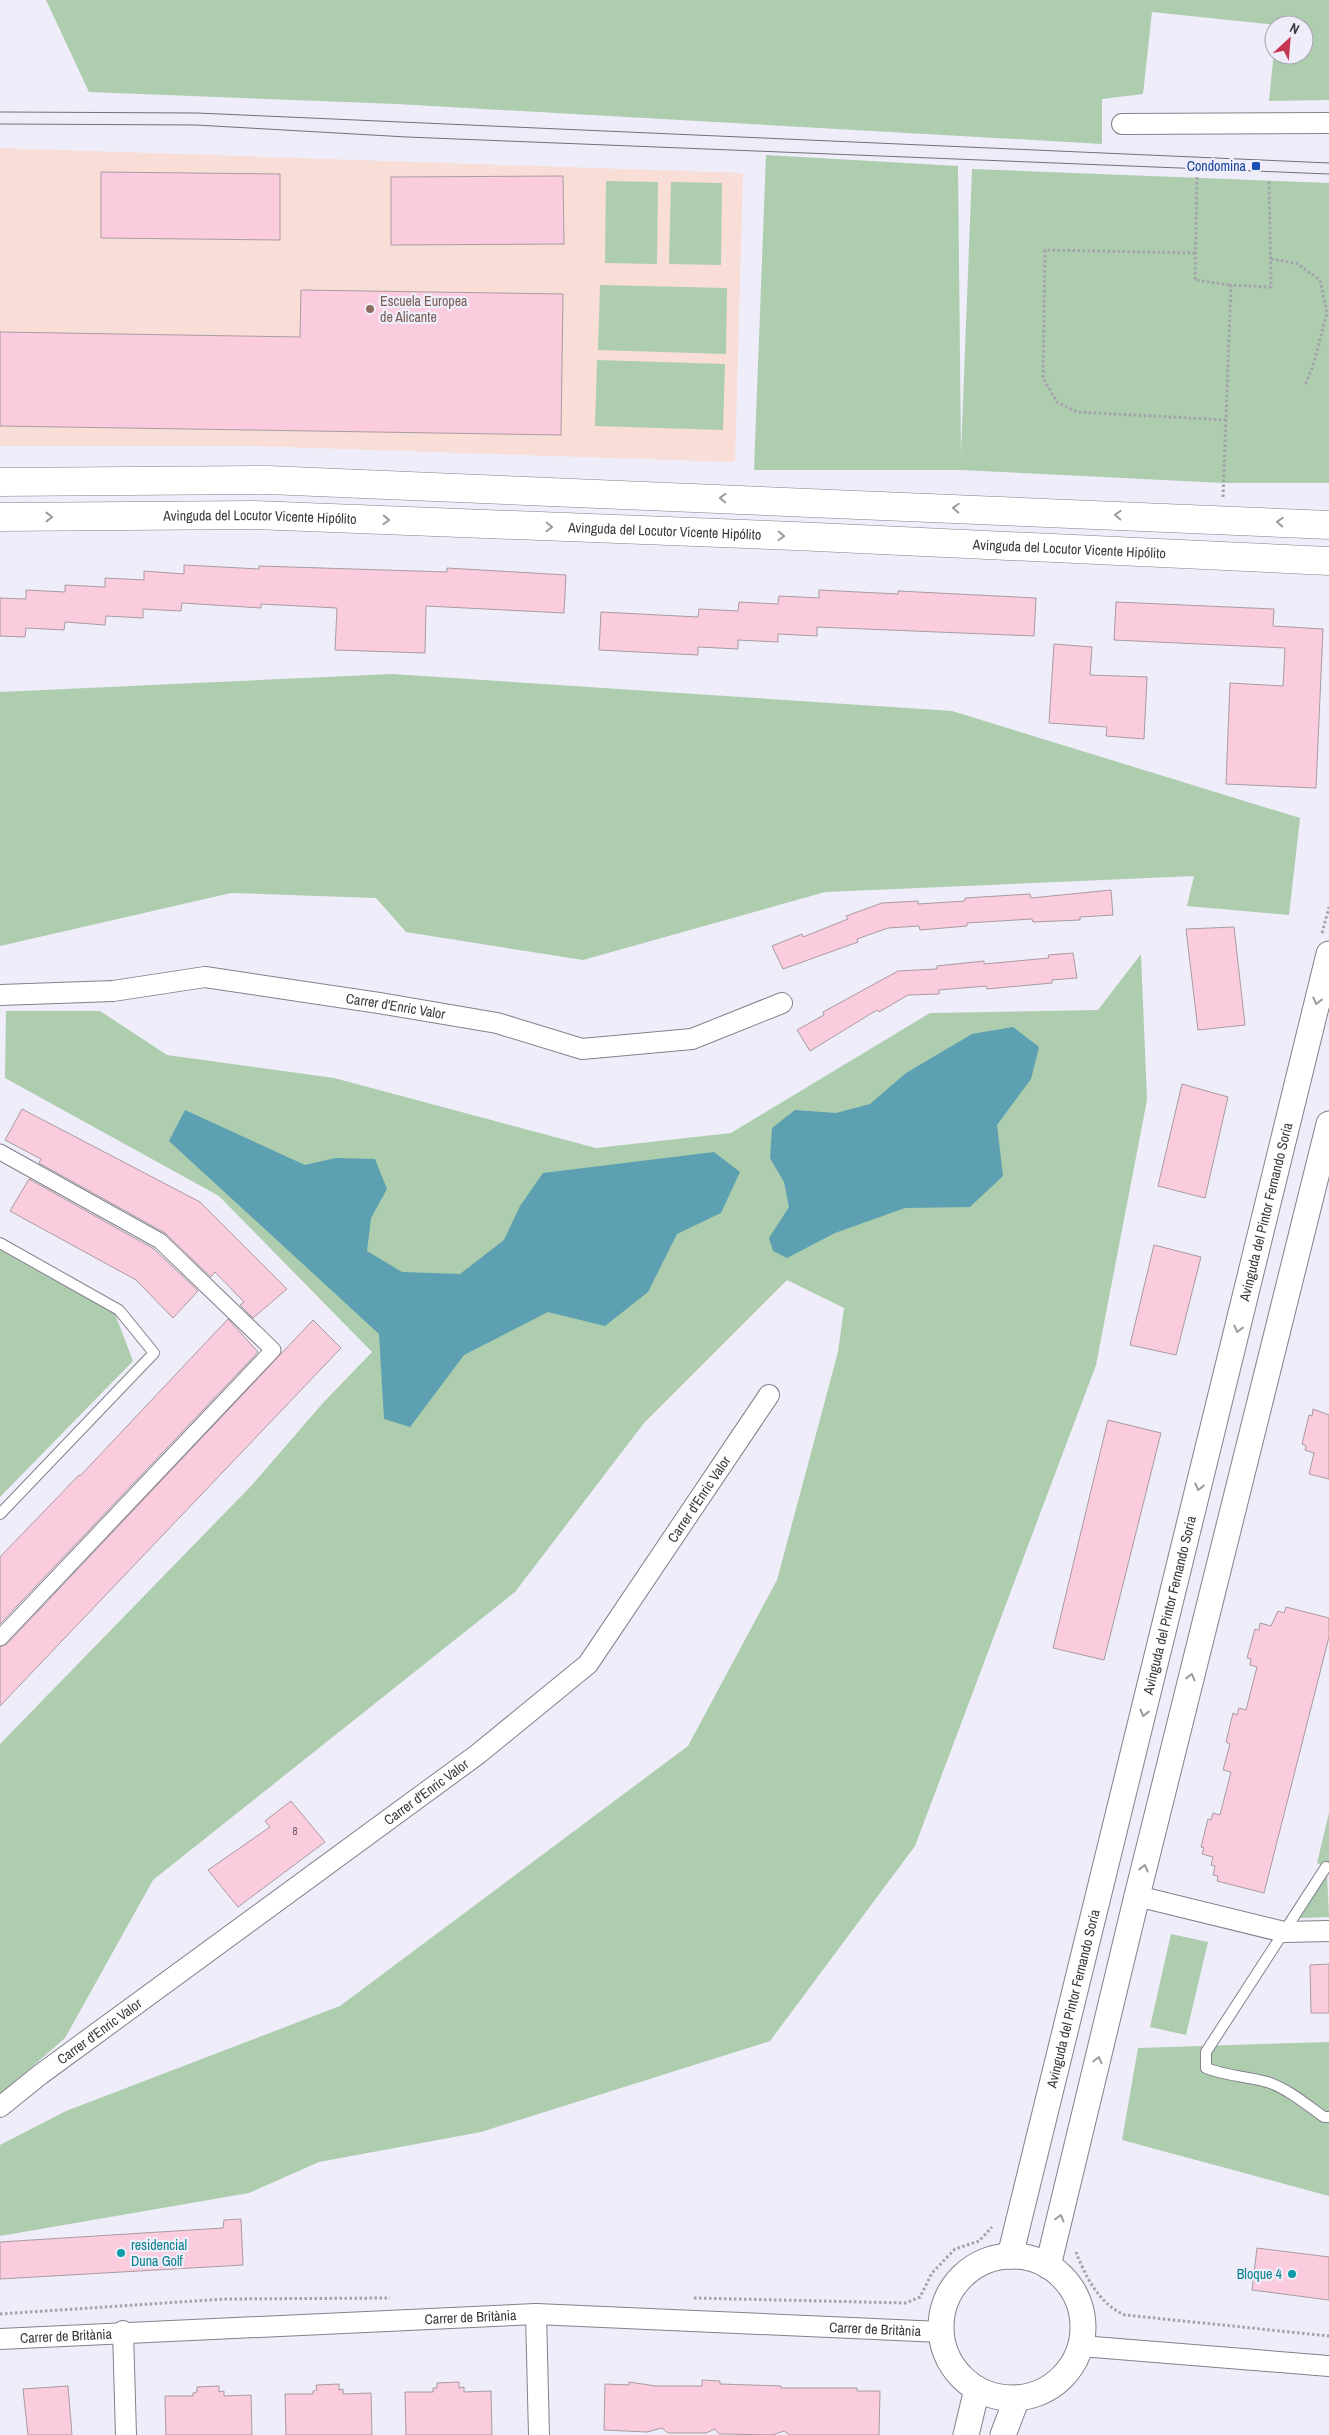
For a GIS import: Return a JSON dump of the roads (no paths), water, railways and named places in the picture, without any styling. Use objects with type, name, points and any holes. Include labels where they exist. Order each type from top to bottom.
[{"type":"main road","points":[[0,482],[268,480],[1329,525]]},
{"type":"main road","name":"Avinguda del Locutor Vicente Hipólito","points":[[0,517],[254,515],[1329,560]]},
{"type":"street","points":[[1122,124],[1329,123]]},
{"type":"street","name":"Avinguda del Pintor Fernando Soria","points":[[1010,2256],[1326,944]]},
{"type":"street","name":"Carrer d'Enric Valor","points":[[0,995],[113,991],[205,977],[497,1023],[582,1048],[692,1039],[782,1003]]},
{"type":"street","points":[[1048,2266],[1137,1896],[1329,1124]]},
{"type":"street","points":[[0,1152],[160,1241],[273,1350],[0,1638]]},
{"type":"street","name":"Carrer d'Enric Valor","points":[[0,2107],[57,2062],[478,1754],[588,1664],[769,1395]]},
{"type":"street","points":[[1137,1896],[1284,1932],[1329,1931]]},
{"type":"street","points":[[1010,2256],[1030,2258],[1048,2266],[1066,2280],[1078,2300],[1083,2323],[1081,2346],[1072,2366],[1057,2382],[1038,2394],[1017,2398],[996,2396],[977,2389],[959,2374],[947,2355],[941,2332],[943,2309],[952,2288],[968,2272],[988,2261],[1010,2256]]},
{"type":"street","points":[[536,2314],[539,2435]]},
{"type":"street","name":"Carrer de Britània","points":[[0,2338],[536,2314],[941,2332]]},
{"type":"street","points":[[124,2331],[126,2435]]},
{"type":"street","points":[[1081,2346],[1329,2366]]},
{"type":"street","points":[[966,2435],[977,2389]]},
{"type":"street","points":[[1003,2435],[1017,2398]]},
{"type":"lane","points":[[0,1243],[119,1310],[154,1353],[0,1514]]},
{"type":"lane","points":[[1326,1867],[1206,2052],[1206,2068],[1225,2075],[1268,2082],[1291,2094],[1324,2117],[1329,2117]]},
{"type":"water","points":[[1013,1027],[1039,1047],[1031,1079],[997,1125],[1003,1176],[970,1207],[905,1208],[835,1233],[787,1258],[773,1251],[769,1238],[789,1207],[784,1182],[770,1158],[772,1128],[795,1110],[836,1113],[870,1104],[906,1073],[972,1034]]},
{"type":"water","points":[[185,1110],[305,1165],[336,1158],[375,1159],[387,1189],[371,1218],[367,1251],[402,1272],[460,1274],[504,1240],[520,1206],[543,1173],[714,1152],[740,1172],[721,1213],[677,1234],[648,1292],[605,1326],[548,1312],[464,1355],[410,1427],[384,1419],[379,1334],[169,1141]]},
{"type":"tram line","points":[[0,112],[197,113],[1329,163]]},
{"type":"tram line","points":[[0,124],[196,125],[407,137],[1329,174]]},
{"type":"place","name":"Condomina","points":[[1256,166]]},
{"type":"place","name":"Escuela Europea de Alicante","points":[[370,309]]},
{"type":"place","name":"residencial Duna Golf","points":[[121,2253]]},
{"type":"place","name":"Bloque 4","points":[[1292,2274]]}]
